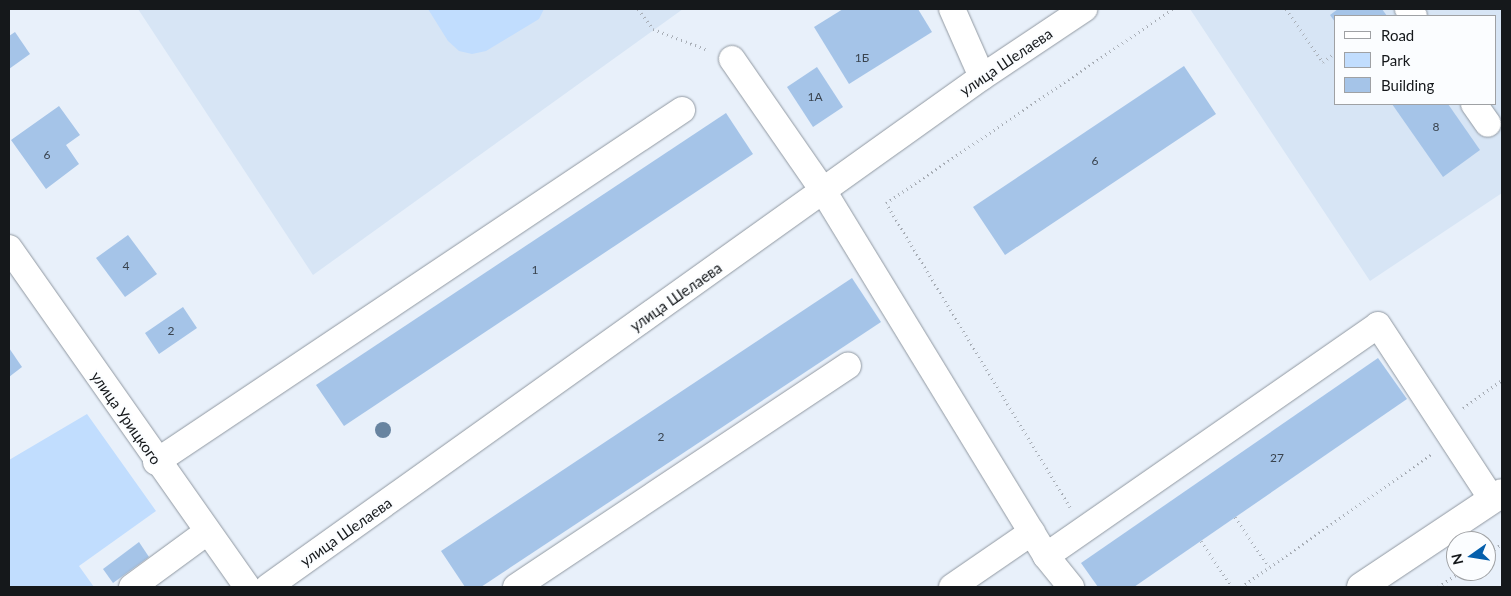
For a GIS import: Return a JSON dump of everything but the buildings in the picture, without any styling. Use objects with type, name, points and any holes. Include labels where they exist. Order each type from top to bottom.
[{"type":"main road","points":[[1361,587],[1497,496]]},
{"type":"street","points":[[952,9],[982,77]]},
{"type":"street","name":"улица Шелаева","points":[[268,587],[824,192],[982,77],[1084,9]]},
{"type":"street","points":[[732,59],[824,192],[1046,556],[1071,587]]},
{"type":"street","points":[[156,462],[682,110]]},
{"type":"street","name":"улица Урицкого","points":[[9,248],[156,462],[247,587]]},
{"type":"street","points":[[1046,556],[1378,325],[1447,430],[1497,496]]},
{"type":"street","points":[[516,587],[848,366]]},
{"type":"street","points":[[132,587],[207,532]]},
{"type":"street","points":[[952,587],[1032,532]]},
{"type":"path","points":[[638,9],[653,29],[732,59]]},
{"type":"path","points":[[1084,529],[886,204],[1173,9]]},
{"type":"path","points":[[1286,9],[1323,62],[1334,55]]},
{"type":"path","points":[[1241,587],[1269,568],[1447,430],[1502,380]]},
{"type":"path","points":[[1235,518],[1269,568]]},
{"type":"path","points":[[1201,541],[1232,587]]},
{"type":"shaded area","points":[[138,9],[683,9],[313,275]]},
{"type":"shaded area","points":[[1190,9],[1502,9],[1502,193],[1370,281]]},
{"type":"green space","points":[[428,9],[544,9],[539,19],[486,51],[472,54],[459,51],[448,41]]},
{"type":"green space","points":[[87,414],[156,511],[79,566],[94,587],[9,587],[9,460]]}]
